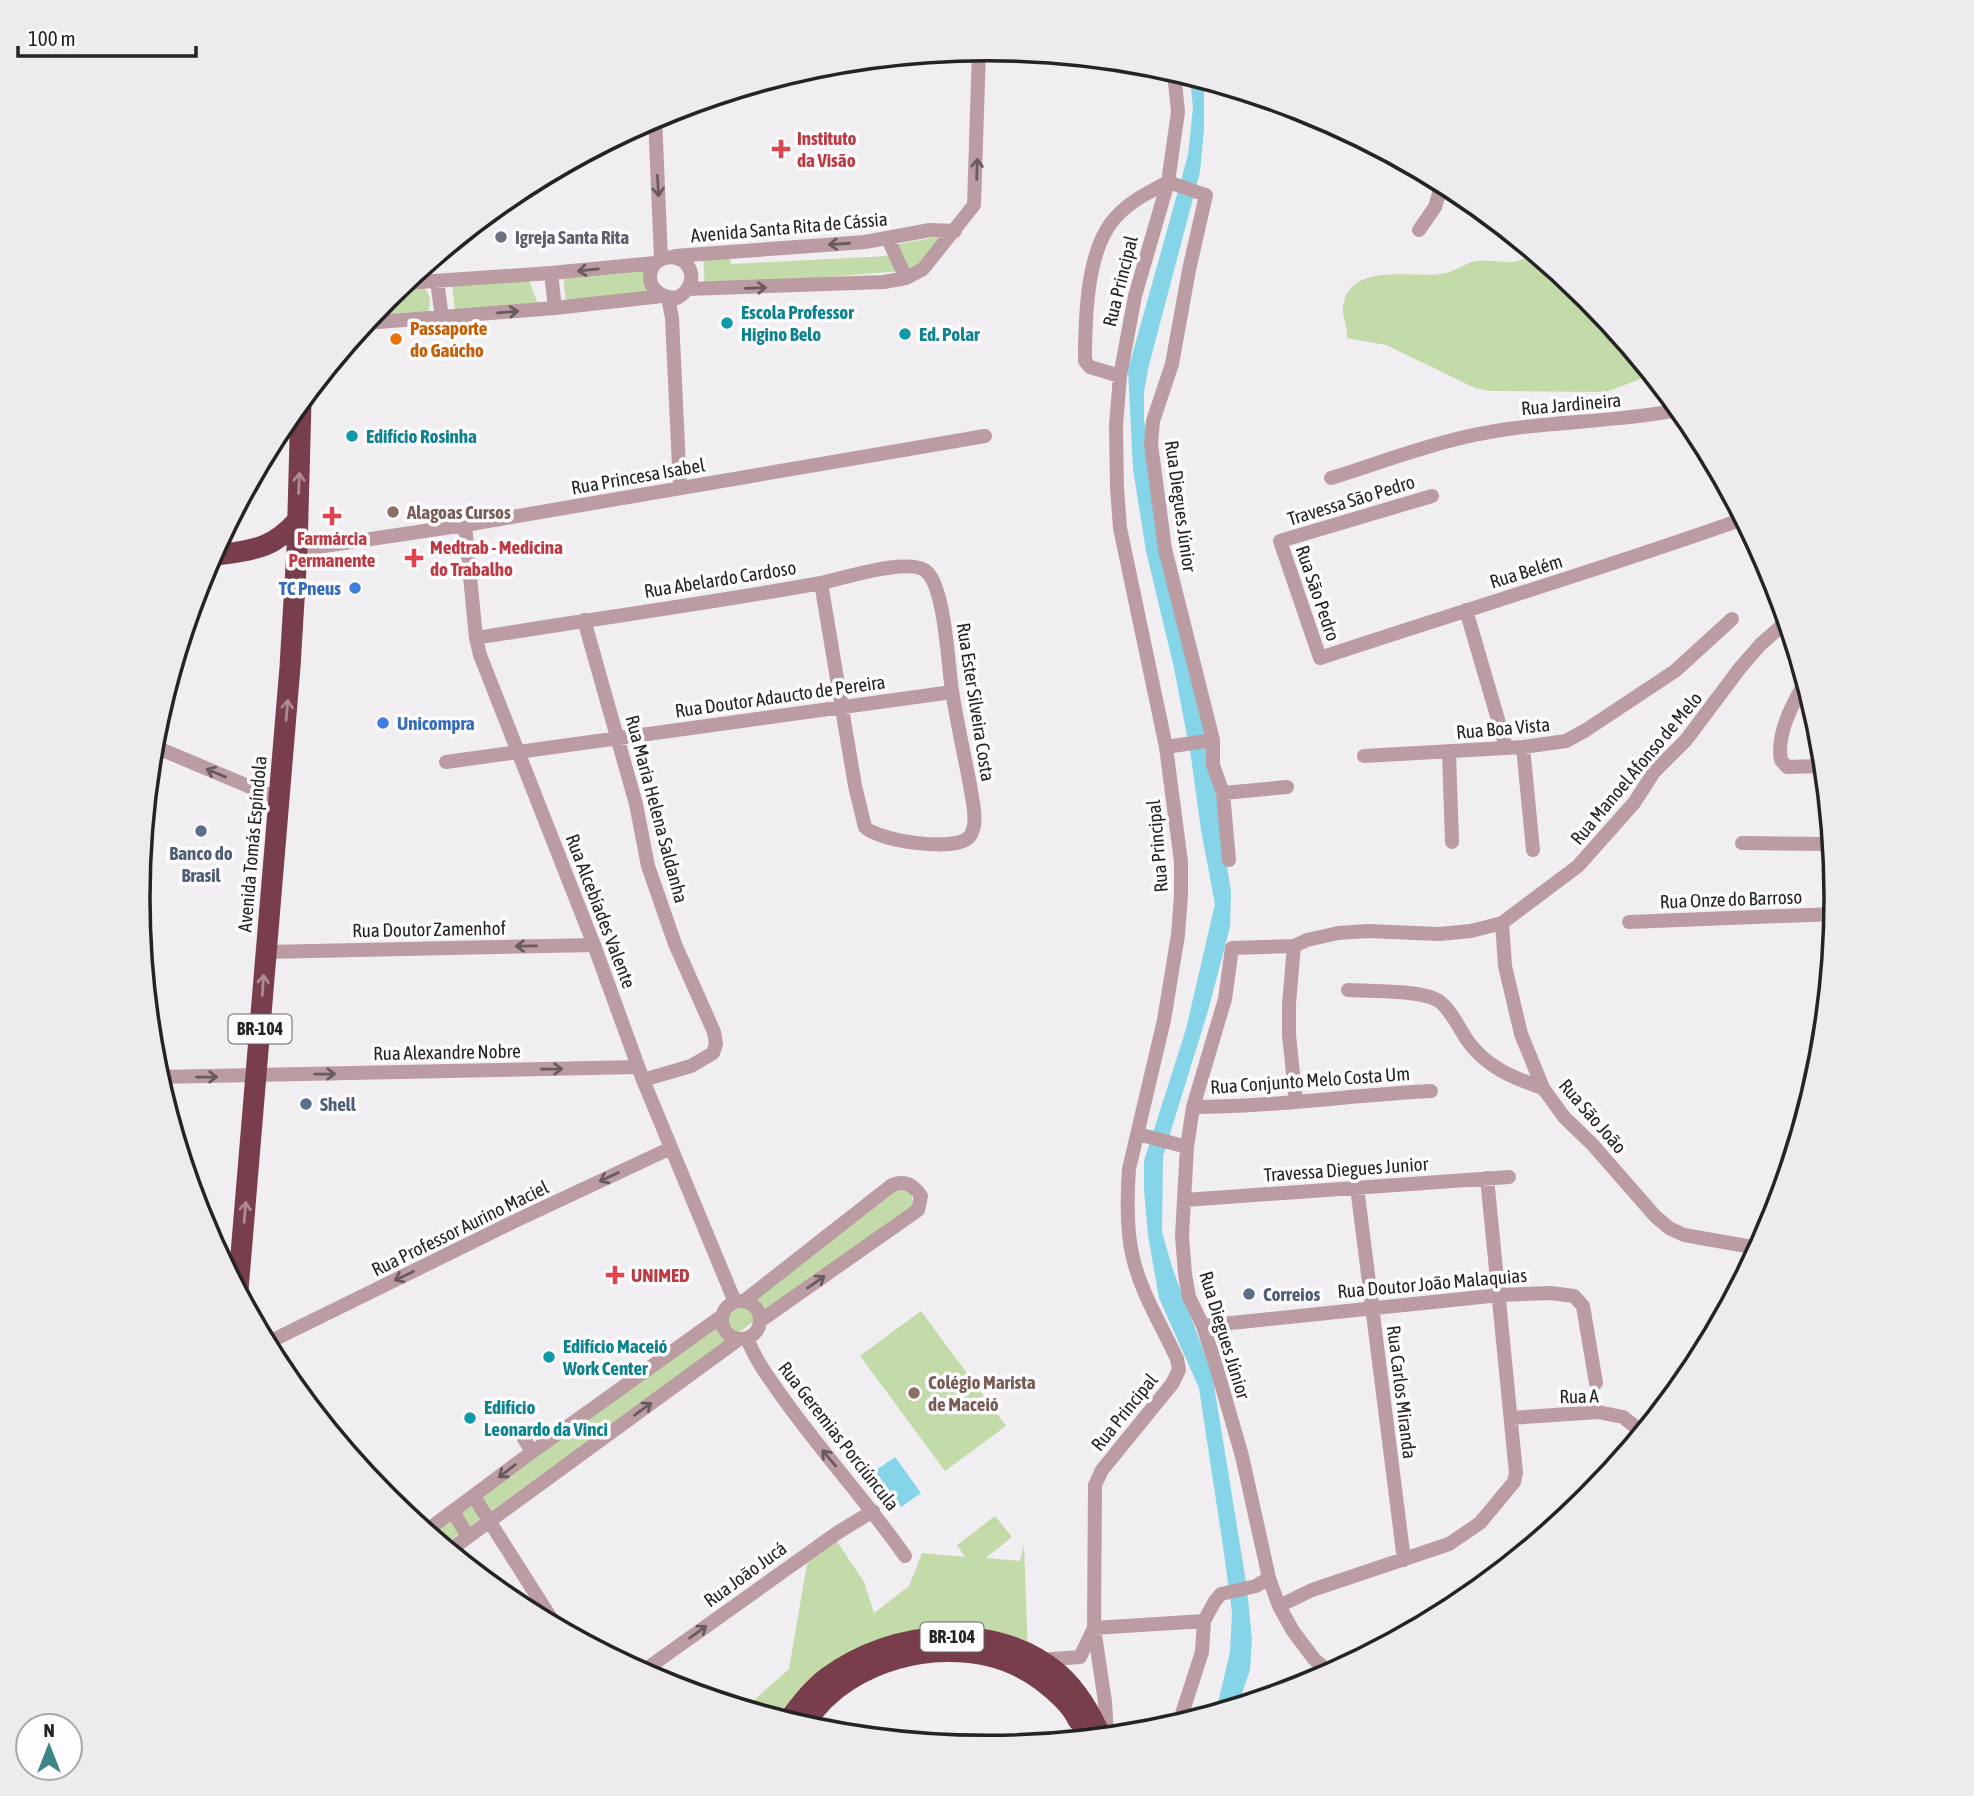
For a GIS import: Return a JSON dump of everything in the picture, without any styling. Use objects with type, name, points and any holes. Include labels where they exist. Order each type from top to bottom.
[{"type":"highway","name":"Avenida Tomás Espíndola","points":[[238,1270],[279,799],[297,550],[301,420]]},
{"type":"highway","points":[[226,553],[263,547],[277,541],[298,520]]},
{"type":"highway","points":[[220,564],[272,558],[283,562],[295,573]]},
{"type":"highway","name":"BR-104","points":[[795,1712],[820,1685],[848,1664],[867,1654],[915,1639],[966,1637],[997,1642],[1039,1660],[1069,1684],[1086,1706],[1097,1728]]},
{"type":"highway","name":"BR-104","points":[[812,1716],[847,1681],[875,1666],[908,1656],[968,1651],[1002,1659],[1033,1674],[1054,1690],[1075,1713],[1083,1729]]},
{"type":"street","points":[[380,322],[674,295],[884,282],[906,278],[931,262],[970,212],[976,196],[979,61]]},
{"type":"street","name":"Rua Principal","points":[[1106,1726],[1094,1628],[1095,1485],[1102,1470],[1172,1384],[1179,1370],[1177,1359],[1145,1291],[1131,1248],[1129,1169],[1142,1134],[1164,1020],[1178,935],[1181,862],[1166,747],[1121,528],[1116,426],[1119,376],[1135,296],[1171,183],[1178,113],[1175,83]]},
{"type":"street","points":[[656,130],[663,259]]},
{"type":"street","points":[[1119,376],[1090,367],[1085,361],[1085,318],[1090,279],[1101,242],[1110,224],[1139,197],[1171,183]]},
{"type":"street","name":"Rua Diegues Júnior","points":[[1171,183],[1202,194],[1172,364],[1153,421],[1151,444],[1165,549],[1211,740],[1213,765],[1223,793],[1229,860]]},
{"type":"street","points":[[1419,230],[1435,207],[1439,194]]},
{"type":"street","name":"Avenida Santa Rita de Cássia","points":[[421,282],[551,274],[663,259],[888,239],[930,230],[955,231]]},
{"type":"street","points":[[888,239],[906,278]]},
{"type":"street","points":[[674,295],[652,288],[652,268],[663,259],[679,258],[688,266],[692,278],[674,295],[672,318],[680,488]]},
{"type":"street","points":[[551,274],[555,308]]},
{"type":"street","points":[[437,281],[442,318]]},
{"type":"street","name":"Rua Jardineira","points":[[1331,478],[1466,436],[1668,412]]},
{"type":"street","name":"Rua Princesa Isabel","points":[[297,550],[464,525],[985,436]]},
{"type":"street","name":"Travessa São Pedro","points":[[1280,541],[1432,496]]},
{"type":"street","name":"Rua Belém","points":[[1320,658],[1608,567],[1734,522]]},
{"type":"street","name":"Rua Alcebíades Valente","points":[[464,525],[480,655],[671,1148],[740,1301]]},
{"type":"street","name":"Rua São Pedro","points":[[1280,541],[1320,658]]},
{"type":"street","name":"Rua Abelardo Cardoso","points":[[476,638],[911,566],[923,568],[929,574],[941,610]]},
{"type":"street","points":[[821,583],[841,706]]},
{"type":"street","name":"Rua Ester Silveira Costa","points":[[841,706],[861,818],[868,830],[880,837],[935,844],[961,843],[970,836],[973,830],[973,801],[952,692],[941,610]]},
{"type":"street","points":[[1466,610],[1506,747]]},
{"type":"street","name":"Rua Maria Helena Saldanha","points":[[583,620],[636,804],[648,866],[675,944],[710,1021],[716,1044],[713,1053],[691,1066],[641,1073]]},
{"type":"street","name":"Rua Boa Vista","points":[[1364,756],[1523,747],[1566,741],[1675,671],[1732,620]]},
{"type":"street","name":"Rua Manoel Afonso de Melo","points":[[1232,948],[1294,946],[1338,933],[1368,931],[1439,934],[1471,931],[1502,923],[1578,866],[1634,803],[1654,772],[1686,740],[1740,668],[1779,628]]},
{"type":"street","name":"Rua Doutor Adaucto de Pereira","points":[[446,762],[952,692]]},
{"type":"street","points":[[1798,694],[1792,704],[1785,728],[1780,748],[1781,760],[1787,767],[1813,766]]},
{"type":"street","points":[[1166,747],[1211,740]]},
{"type":"street","points":[[1523,747],[1533,850]]},
{"type":"street","points":[[163,750],[279,799]]},
{"type":"street","points":[[1449,752],[1452,842]]},
{"type":"street","points":[[1223,793],[1287,787]]},
{"type":"street","points":[[1742,843],[1822,844]]},
{"type":"street","name":"Rua Onze do Barroso","points":[[1629,922],[1823,914]]},
{"type":"street","name":"Rua São João","points":[[1502,923],[1505,966],[1521,1034],[1543,1088],[1564,1117],[1592,1144],[1655,1216],[1670,1228],[1684,1235],[1747,1246]]},
{"type":"street","name":"Rua Doutor Zamenhof","points":[[265,952],[594,945]]},
{"type":"street","points":[[1294,946],[1289,1035],[1296,1102]]},
{"type":"street","name":"Rua Diegues Júnior","points":[[1232,948],[1225,999],[1193,1107],[1187,1147],[1182,1236],[1185,1274],[1189,1297],[1203,1326],[1242,1456],[1269,1578],[1279,1606],[1293,1631],[1321,1665]]},
{"type":"street","points":[[1349,990],[1396,992],[1424,996],[1440,1002],[1468,1042],[1501,1072],[1543,1088]]},
{"type":"street","name":"Rua Alexandre Nobre","points":[[170,1077],[641,1073]]},
{"type":"street","name":"Rua Conjunto Melo Costa Um","points":[[1193,1107],[1236,1107],[1341,1096],[1431,1091]]},
{"type":"street","points":[[1142,1134],[1187,1147]]},
{"type":"street","name":"Rua Professor Aurino Maciel","points":[[276,1339],[671,1148]]},
{"type":"street","name":"Travessa Diegues Junior","points":[[1185,1200],[1509,1177]]},
{"type":"street","points":[[1279,1606],[1312,1590],[1449,1544],[1480,1523],[1514,1482],[1516,1473],[1487,1178]]},
{"type":"street","points":[[743,1338],[729,1335],[723,1327],[722,1317],[726,1308],[740,1301],[892,1185],[904,1182],[915,1188],[920,1196],[918,1210],[760,1321]]},
{"type":"street","name":"Rua Carlos Miranda","points":[[1357,1187],[1404,1560]]},
{"type":"street","name":"Rua Doutor João Malaquias","points":[[1203,1326],[1500,1295],[1550,1293],[1574,1296],[1583,1306],[1596,1383]]},
{"type":"street","points":[[457,1545],[758,1328],[760,1321],[755,1308],[740,1301]]},
{"type":"street","points":[[433,1526],[722,1317]]},
{"type":"street","name":"Rua Geremias Porciúncula","points":[[743,1338],[807,1431],[873,1511],[905,1556]]},
{"type":"street","name":"Rua A","points":[[1511,1418],[1598,1412],[1623,1417],[1635,1427]]},
{"type":"street","points":[[523,1437],[532,1452]]},
{"type":"street","points":[[474,1497],[544,1608]]},
{"type":"street","points":[[453,1511],[468,1536]]},
{"type":"street","name":"Rua João Jucá","points":[[653,1664],[837,1533],[873,1511]]},
{"type":"street","points":[[1183,1711],[1202,1652],[1204,1621],[1215,1601],[1222,1594],[1256,1586],[1269,1578]]},
{"type":"street","points":[[1094,1628],[1204,1621]]},
{"type":"street","name":"Rua Principal","points":[[1039,1660],[1080,1657],[1094,1628]]},
{"type":"green space","points":[[941,236],[922,263],[901,271],[705,287],[703,257],[729,254],[731,264],[888,256],[889,246]]},
{"type":"green space","points":[[1525,258],[1579,306],[1642,378],[1606,392],[1491,391],[1475,388],[1386,345],[1347,338],[1344,301],[1351,289],[1361,281],[1374,276],[1434,275],[1476,261],[1512,262]]},
{"type":"green space","points":[[643,268],[651,295],[566,303],[563,275]]},
{"type":"green space","points":[[528,278],[538,304],[455,311],[452,286]]},
{"type":"green space","points":[[421,285],[429,296],[429,310],[421,314],[386,316],[395,306]]},
{"type":"green space","points":[[891,1186],[912,1191],[912,1207],[451,1540],[430,1523]]},
{"type":"green space","points":[[921,1311],[1006,1426],[945,1471],[860,1356]]},
{"type":"green space","points":[[995,1516],[1012,1537],[986,1558],[1020,1561],[1024,1545],[1028,1653],[943,1637],[802,1714],[753,1701],[789,1669],[807,1564],[834,1537],[864,1582],[874,1613],[909,1586],[922,1553],[965,1557],[957,1545]]},
{"type":"water","points":[[1191,87],[1204,90],[1200,172],[1149,365],[1144,392],[1144,420],[1154,482],[1206,728],[1231,892],[1230,927],[1208,1011],[1163,1156],[1162,1232],[1173,1270],[1212,1373],[1247,1588],[1252,1640],[1250,1670],[1242,1694],[1218,1702],[1230,1652],[1232,1613],[1224,1553],[1199,1388],[1159,1298],[1148,1235],[1144,1190],[1144,1161],[1186,1029],[1215,904],[1174,668],[1146,551],[1133,469],[1128,370],[1188,155],[1193,108]]},
{"type":"water","points":[[895,1457],[921,1493],[901,1507],[875,1471]]},
{"type":"place","name":"Instituto da Visão","points":[[781,149]]},
{"type":"place","name":"Igreja Santa Rita","points":[[501,237]]},
{"type":"place","name":"Escola Professor Higino Belo","points":[[727,323]]},
{"type":"place","name":"Ed. Polar","points":[[905,334]]},
{"type":"place","name":"Passaporte do Gaúcho","points":[[396,339]]},
{"type":"place","name":"Edifício Rosinha","points":[[352,436]]},
{"type":"place","name":"Alagoas Cursos","points":[[393,512]]},
{"type":"place","name":"Farmárcia Permanente","points":[[332,516]]},
{"type":"place","name":"Medtrab - Medicina do Trabalho","points":[[414,558]]},
{"type":"place","name":"TC Pneus","points":[[355,588]]},
{"type":"place","name":"Unicompra","points":[[383,723]]},
{"type":"place","name":"Banco do Brasil","points":[[201,831]]},
{"type":"place","name":"Shell","points":[[306,1104]]},
{"type":"place","name":"UNIMED","points":[[615,1275]]},
{"type":"place","name":"Correios","points":[[1249,1294]]},
{"type":"place","name":"Edifício Maceió Work Center","points":[[549,1357]]},
{"type":"place","name":"Colégio Marista de Maceió","points":[[914,1393]]},
{"type":"place","name":"Edifício Leonardo da Vinci","points":[[470,1418]]}]
